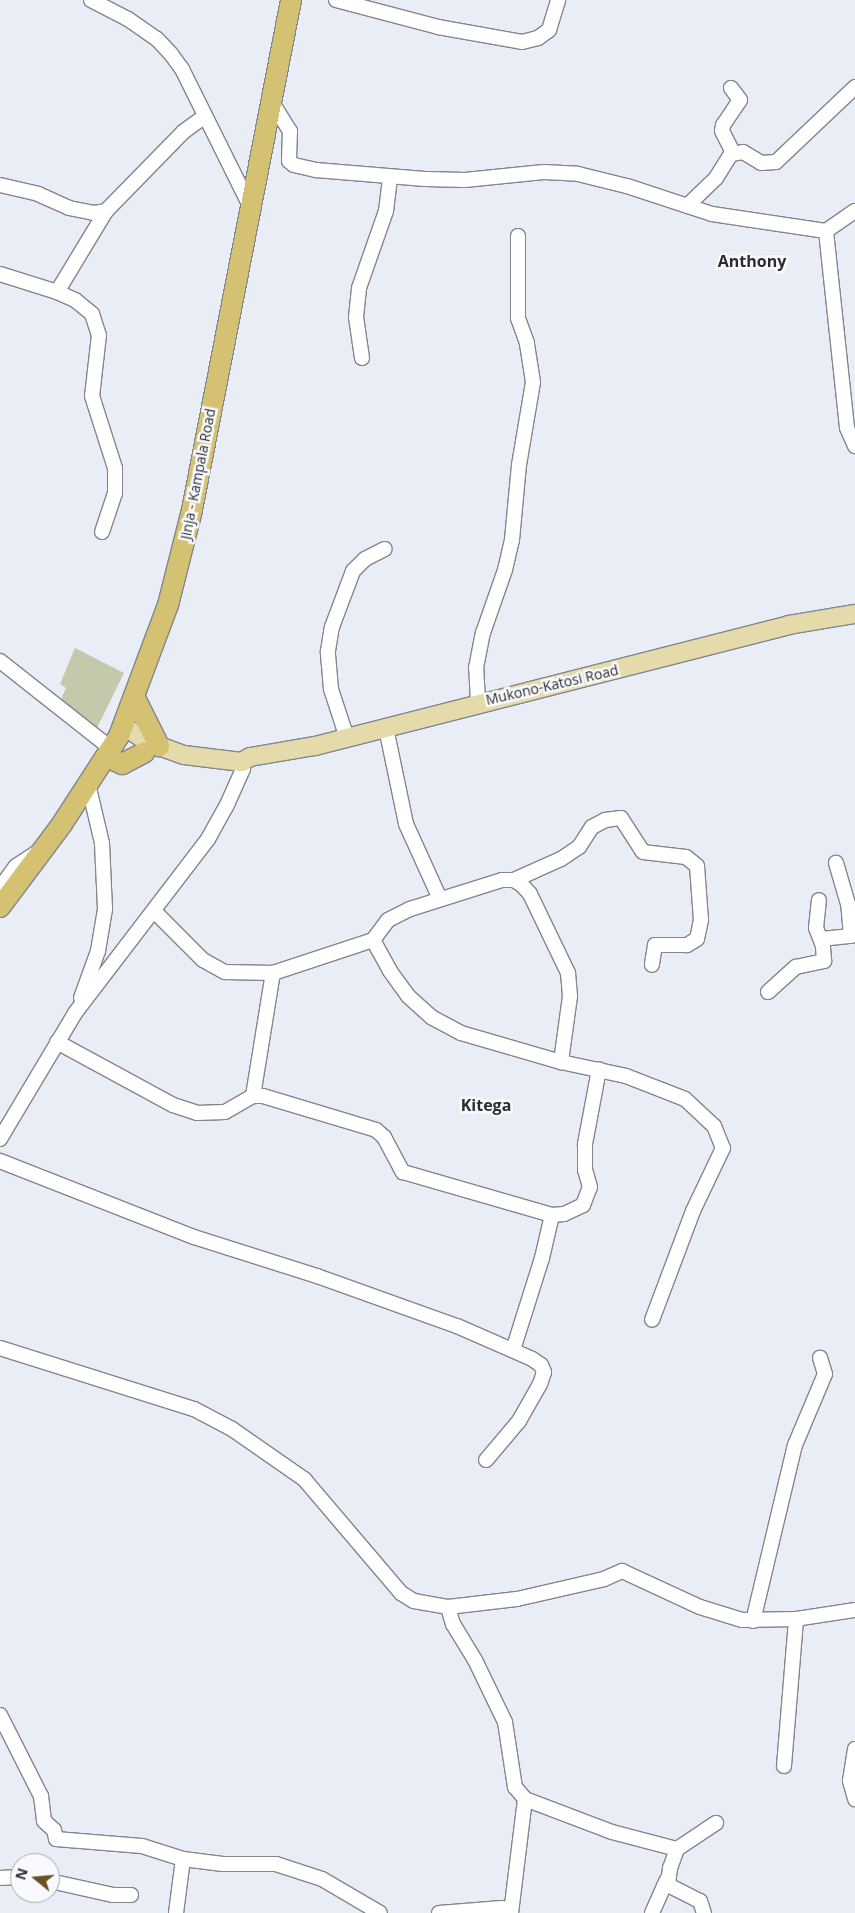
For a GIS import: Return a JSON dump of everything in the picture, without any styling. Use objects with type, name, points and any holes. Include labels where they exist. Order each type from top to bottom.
[{"type":"highway","name":"Jinja - Kampala Road","points":[[0,907],[45,847],[115,742],[135,698],[182,552],[273,104],[291,0]]},
{"type":"highway","points":[[115,742],[122,764],[151,750],[135,698]]},
{"type":"main road","name":"Mukono-Katosi Road","points":[[115,742],[151,750],[201,767],[245,763],[386,728],[478,702],[789,625],[855,614]]},
{"type":"street","points":[[91,0],[128,19],[156,39],[182,69],[251,209]]},
{"type":"street","points":[[336,0],[438,27],[522,42],[538,38],[549,30],[558,0]]},
{"type":"street","points":[[687,206],[707,188],[734,153],[744,152],[761,163],[776,162],[855,86]]},
{"type":"street","points":[[732,88],[740,100],[723,125],[722,131],[734,153]]},
{"type":"street","points":[[273,104],[290,131],[288,153],[294,165],[390,177],[466,180],[544,172],[578,174],[627,186],[712,214],[826,231],[855,211]]},
{"type":"street","points":[[57,292],[106,211],[183,132],[205,116]]},
{"type":"street","points":[[362,358],[356,317],[359,288],[386,211],[390,177]]},
{"type":"street","points":[[0,185],[38,194],[69,208],[94,213],[106,211]]},
{"type":"street","points":[[826,231],[847,428],[855,446]]},
{"type":"street","points":[[478,702],[476,668],[483,633],[505,570],[512,540],[519,465],[533,382],[527,344],[518,318],[518,236]]},
{"type":"street","points":[[0,274],[57,292],[75,300],[92,314],[99,336],[92,396],[115,468],[115,493],[102,532]]},
{"type":"street","points":[[347,738],[332,689],[328,651],[332,627],[353,571],[365,559],[385,550]]},
{"type":"street","points":[[0,661],[115,742]]},
{"type":"street","points":[[386,728],[406,824],[440,899]]},
{"type":"street","points":[[0,1139],[75,1013],[155,912],[208,839],[245,763]]},
{"type":"street","points":[[75,1013],[98,951],[105,909],[102,843],[88,784]]},
{"type":"street","points":[[155,912],[213,967],[224,972],[273,973],[328,957],[373,940],[388,920],[440,899],[502,880],[514,880],[561,860],[579,847],[592,826],[605,820],[621,818],[644,852],[686,857],[697,866],[701,920],[697,939],[687,945],[654,945],[652,965]]},
{"type":"street","points":[[0,888],[16,866],[45,847]]},
{"type":"street","points":[[821,940],[851,936],[848,904],[836,863]]},
{"type":"street","points":[[514,880],[530,894],[568,973],[570,996],[561,1062]]},
{"type":"street","points":[[768,992],[796,967],[824,961],[821,940],[816,928],[818,900]]},
{"type":"street","points":[[373,940],[404,990],[432,1017],[461,1033],[561,1062],[599,1069],[655,1085],[685,1099],[706,1117],[721,1138],[723,1148],[718,1164],[697,1203],[652,1320]]},
{"type":"street","points":[[253,1096],[273,973]]},
{"type":"street","points":[[58,1042],[173,1106],[197,1113],[225,1112],[253,1096],[293,1102],[376,1130],[384,1138],[403,1172],[552,1215],[564,1214],[584,1205],[590,1187],[585,1170],[585,1144],[599,1069]]},
{"type":"street","points":[[0,1161],[194,1238],[318,1276],[513,1350],[541,1365],[544,1372],[540,1384],[518,1421],[486,1460]]},
{"type":"street","points":[[513,1350],[542,1258],[552,1215]]},
{"type":"street","points":[[0,1348],[194,1409],[232,1429],[310,1485],[407,1598],[448,1607],[517,1599],[604,1579],[622,1570],[700,1607],[753,1621],[796,1618],[855,1610]]},
{"type":"street","points":[[753,1621],[795,1445],[825,1374],[820,1358]]},
{"type":"street","points":[[448,1607],[452,1624],[475,1660],[504,1722],[515,1787],[525,1799],[612,1832],[677,1849]]},
{"type":"street","points":[[784,1766],[796,1618]]},
{"type":"street","points":[[0,1715],[40,1796],[44,1821],[54,1830],[56,1839],[142,1846],[183,1859],[223,1864],[276,1864],[322,1879],[380,1913]]},
{"type":"street","points":[[855,1749],[850,1781],[855,1799]]},
{"type":"street","points":[[439,1913],[502,1908],[511,1912],[525,1799]]},
{"type":"street","points":[[652,1913],[667,1880],[677,1849],[716,1823]]},
{"type":"street","points":[[176,1913],[183,1859]]},
{"type":"street","points":[[667,1880],[668,1886],[703,1910]]},
{"type":"street","points":[[60,1883],[113,1895],[130,1895]]},
{"type":"green space","points":[[75,648],[124,673],[95,732],[57,708],[66,688],[60,684]]},
{"type":"district","name":"Anthony","points":[[752,261]]},
{"type":"district","name":"Kitega","points":[[486,1105]]}]
